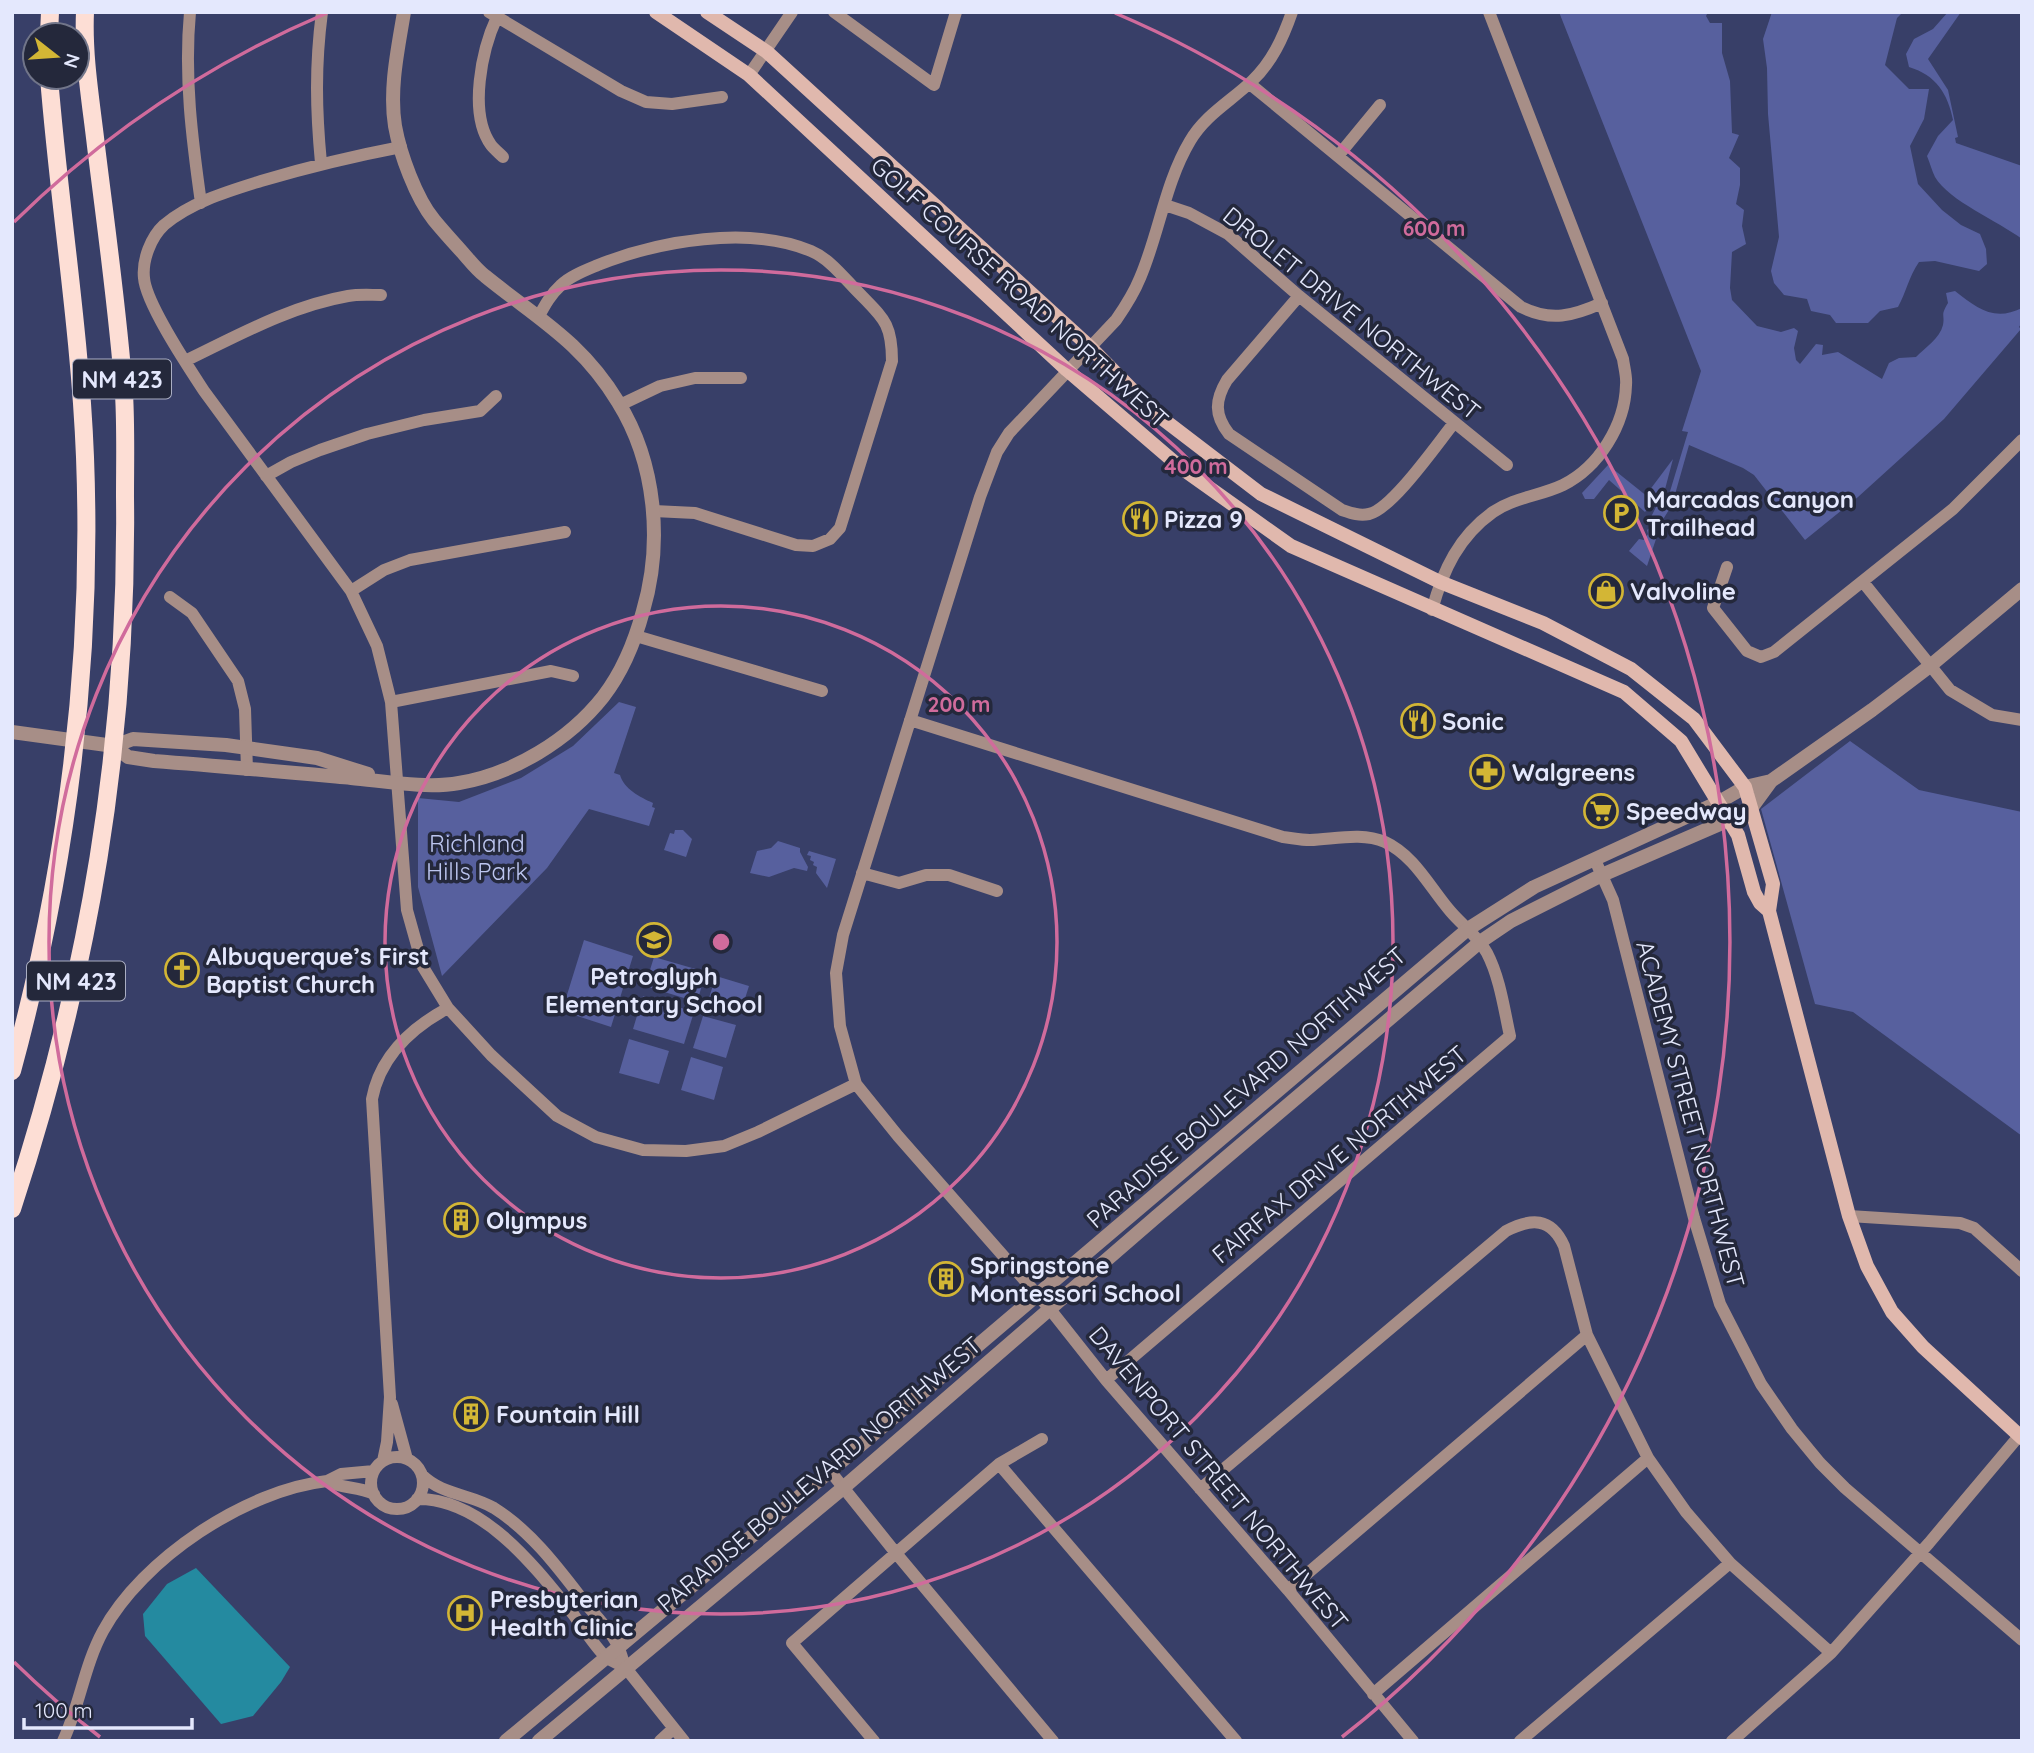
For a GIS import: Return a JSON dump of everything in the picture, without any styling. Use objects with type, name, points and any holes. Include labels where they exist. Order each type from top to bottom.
[{"type":"main road","name":"NM 423","points":[[12,1209],[49,1091],[70,1011],[94,890],[114,746],[125,594],[124,396],[88,78],[85,12]]},
{"type":"main road","name":"GOLF COURSE ROAD NORTHWEST","points":[[656,12],[749,75],[1067,370],[1180,467],[1291,546],[1624,692],[1681,741],[1738,835],[1754,892],[1760,903],[1769,911]]},
{"type":"main road","name":"GOLF COURSE ROAD NORTHWEST","points":[[708,12],[767,52],[1090,347],[1155,413],[1261,494],[1440,582],[1543,623],[1632,669],[1694,719],[1745,787],[1752,807],[1773,884],[1769,911],[1849,1216],[1867,1266],[1892,1312],[1923,1347],[2021,1437]]},
{"type":"main road","name":"NM 423","points":[[12,1071],[48,920],[75,740],[85,580],[85,459],[76,322],[51,91]]},
{"type":"street","points":[[190,12],[188,89],[191,137],[201,203]]},
{"type":"street","points":[[321,163],[316,90],[322,12]]},
{"type":"street","points":[[114,746],[128,757],[247,770],[457,784],[495,774],[537,755],[571,729],[602,698],[620,672],[636,636],[647,597],[653,551],[654,512],[645,466],[620,405],[597,370],[571,342],[483,274],[431,218],[409,173],[395,126],[394,73],[404,12]]},
{"type":"street","points":[[749,75],[792,12]]},
{"type":"street","points":[[834,12],[934,85],[956,12]]},
{"type":"street","points":[[401,147],[321,163],[233,190],[177,215],[162,227],[152,241],[146,258],[144,279],[152,302],[185,361],[351,591],[377,646],[391,702],[407,909],[423,967],[448,1008],[491,1055],[557,1116],[596,1137],[643,1150],[686,1151],[724,1146],[856,1084],[840,1026],[836,973],[843,935],[980,497],[997,452],[1009,433],[1115,320],[1130,300],[1149,255],[1177,167],[1191,139],[1211,115],[1250,83],[1267,65],[1284,35],[1292,12]]},
{"type":"street","points":[[1432,610],[1440,582],[1461,543],[1476,526],[1495,511],[1518,499],[1565,484],[1580,474],[1609,441],[1621,413],[1626,385],[1623,359],[1489,12]]},
{"type":"street","points":[[503,157],[490,144],[479,98],[480,73],[493,15],[621,92],[646,102],[672,104],[722,97]]},
{"type":"street","points":[[1250,83],[1521,307],[1534,314],[1563,317],[1602,303]]},
{"type":"street","points":[[1338,156],[1380,105]]},
{"type":"street","name":"DROLET DRIVE NORTHWEST","points":[[1165,205],[1189,213],[1228,234],[1299,296],[1507,465]]},
{"type":"street","points":[[539,316],[562,284],[589,269],[624,255],[662,245],[744,238],[779,242],[813,251],[828,261],[885,320],[892,339],[892,360],[840,528],[830,539],[813,546],[796,545],[695,513],[654,512]]},
{"type":"street","points":[[185,361],[261,324],[301,309],[349,296],[381,295]]},
{"type":"street","points":[[1299,296],[1219,393],[1217,407],[1220,422],[1229,434],[1342,510],[1356,515],[1368,515],[1389,502],[1454,423]]},
{"type":"street","points":[[620,405],[660,386],[695,378],[741,378]]},
{"type":"street","points":[[266,476],[310,454],[367,433],[480,411],[496,396]]},
{"type":"street","points":[[1727,568],[1713,608],[1746,651],[1761,657],[1774,652],[1953,509],[2022,440]]},
{"type":"street","points":[[351,591],[384,570],[410,560],[565,532]]},
{"type":"street","points":[[1863,582],[1950,690],[1992,715],[2022,720]]},
{"type":"street","name":"PARADISE BOULEVARD NORTHWEST","points":[[539,1741],[843,1488],[1049,1308],[1114,1256],[1480,942],[1511,921],[1602,875],[1729,820],[1752,807],[1771,781],[1930,666],[2022,589]]},
{"type":"street","points":[[170,597],[192,613],[238,681],[245,709],[247,770]]},
{"type":"street","points":[[636,636],[822,691]]},
{"type":"street","points":[[391,702],[551,671],[573,676]]},
{"type":"street","name":"FAIRFAX DRIVE NORTHWEST","points":[[910,720],[1283,837],[1307,840],[1358,836],[1384,841],[1402,852],[1451,912],[1480,942],[1487,953],[1497,982],[1510,1036],[1106,1380]]},
{"type":"street","points":[[12,732],[114,746],[133,739],[247,748],[317,758],[397,782]]},
{"type":"street","name":"PARADISE BOULEVARD NORTHWEST","points":[[506,1741],[830,1471],[1275,1093],[1274,1077],[1290,1079],[1468,929],[1534,887],[1719,802],[1745,787],[1771,781]]},
{"type":"street","name":"ACADEMY STREET NORTHWEST","points":[[1595,860],[1613,900],[1693,1218],[1725,1316],[1761,1384],[1792,1429],[1845,1488],[2022,1640]]},
{"type":"street","points":[[862,873],[899,883],[926,875],[949,875],[997,891]]},
{"type":"street","points":[[374,1494],[372,1478],[387,1443],[390,1397],[373,1100],[376,1080],[392,1052],[430,1017],[448,1008]]},
{"type":"street","points":[[1345,1033],[1375,1031]]},
{"type":"street","points":[[1290,1079],[1315,1082]]},
{"type":"street","name":"DAVENPORT STREET NORTHWEST","points":[[856,1084],[898,1136],[1049,1308],[1106,1380],[1288,1590],[1413,1741]]},
{"type":"street","points":[[1271,1119],[1275,1093]]},
{"type":"street","points":[[1114,1256],[1139,1221],[1143,1206]]},
{"type":"street","points":[[1849,1216],[1960,1223],[1974,1228],[2022,1271]]},
{"type":"street","points":[[1200,1489],[1506,1231],[1523,1222],[1539,1222],[1559,1235],[1587,1335],[1648,1458],[1686,1512],[1730,1563],[1831,1653]]},
{"type":"street","points":[[1288,1590],[1587,1335]]},
{"type":"street","points":[[390,1397],[407,1459]]},
{"type":"street","points":[[1732,1741],[1831,1653],[2021,1437]]},
{"type":"street","points":[[874,1741],[792,1643],[999,1464],[1042,1439]]},
{"type":"street","points":[[63,1741],[74,1715],[84,1675],[103,1631],[127,1598],[154,1570],[195,1535],[240,1508],[278,1492],[379,1466],[395,1457],[407,1459],[418,1468],[423,1483],[417,1499],[405,1508],[398,1509],[384,1505],[374,1494],[359,1488],[333,1485],[327,1481]]},
{"type":"street","points":[[1373,1694],[1648,1458]]},
{"type":"street","points":[[999,1464],[1236,1741]]},
{"type":"street","points":[[830,1471],[1054,1741]]},
{"type":"street","points":[[422,1475],[444,1490],[493,1508],[524,1531],[551,1559],[618,1646],[625,1667],[684,1741]]},
{"type":"street","points":[[417,1499],[447,1505],[480,1520],[500,1533],[538,1570],[605,1657],[625,1667]]},
{"type":"street","points":[[1520,1741],[1730,1563]]},
{"type":"street","points":[[660,1741],[673,1729]]},
{"type":"green space","points":[[1559,12],[1708,12],[1706,16],[1710,23],[1722,23],[1722,53],[1730,81],[1732,133],[1739,135],[1729,158],[1740,168],[1736,204],[1744,210],[1742,226],[1746,244],[1732,252],[1732,300],[1757,326],[1781,332],[1794,328],[1798,331],[1794,348],[1796,360],[1800,364],[1816,344],[1823,345],[1822,355],[1838,352],[1882,379],[1889,363],[1899,358],[1916,357],[1939,334],[1948,303],[1946,293],[1955,291],[1978,308],[1994,313],[2003,314],[2022,308],[2021,329],[1944,419],[1858,497],[1805,540],[1754,475],[1689,445],[1672,505],[1662,521],[1647,566],[1629,551],[1639,539],[1644,540],[1648,534],[1647,530],[1658,521],[1651,517],[1657,505],[1670,502],[1668,498],[1688,432],[1682,431],[1701,371]]},
{"type":"green space","points":[[1772,12],[1903,12],[1897,18],[1885,65],[1909,89],[1929,89],[1924,119],[1910,146],[1918,184],[1942,210],[1961,225],[1980,234],[1986,249],[1987,264],[1979,271],[1935,261],[1919,262],[1898,307],[1880,311],[1868,323],[1836,323],[1830,315],[1811,311],[1807,299],[1784,295],[1774,283],[1771,271],[1779,237],[1763,39]]},
{"type":"green space","points":[[1948,12],[1961,12],[1928,59],[1948,90],[1958,137],[1955,138],[1956,143],[2022,166],[2022,239],[1951,194],[1935,177],[1927,156],[1938,136],[1953,120],[1944,94],[1927,75],[1909,67],[1906,54],[1914,39],[1933,29]]},
{"type":"green space","points":[[1673,459],[1664,493],[1654,497],[1649,491]]},
{"type":"green space","points":[[1608,465],[1653,501],[1645,512],[1609,480],[1594,499],[1585,499],[1582,493]]},
{"type":"green space","name":"Richland Hills Park","points":[[619,702],[636,707],[614,773],[620,775],[633,792],[653,803],[652,807],[655,808],[649,826],[589,809],[547,868],[442,976],[418,887],[418,798],[459,802],[521,778],[573,746]]},
{"type":"green space","points":[[1850,741],[1919,790],[2022,812],[2022,1136],[1853,1012],[1815,1004],[1761,809]]},
{"type":"green space","points":[[675,830],[683,830],[692,839],[686,857],[664,850],[670,833],[674,834]]},
{"type":"green space","points":[[778,841],[800,848],[808,867],[807,871],[794,868],[769,877],[750,873],[757,851],[771,848]]},
{"type":"green space","points":[[809,851],[836,859],[827,888],[816,873],[817,867],[810,860],[811,856],[807,855]]},
{"type":"green space","points":[[584,940],[633,956],[611,1027],[562,1011]]},
{"type":"green space","points":[[654,957],[706,972],[697,1002],[645,986]]},
{"type":"green space","points":[[716,976],[749,986],[740,1014],[707,1004]]},
{"type":"green space","points":[[643,996],[694,1012],[684,1044],[633,1029]]},
{"type":"green space","points":[[703,1016],[736,1025],[726,1058],[693,1048]]},
{"type":"green space","points":[[629,1039],[669,1051],[659,1084],[619,1073]]},
{"type":"green space","points":[[691,1057],[723,1067],[714,1100],[681,1090]]},
{"type":"shaded area","points":[[196,1568],[290,1667],[253,1716],[221,1724],[145,1636],[143,1614],[167,1584]]},
{"type":"place","name":"Marcadas Canyon Trailhead","points":[[1621,513]]},
{"type":"place","name":"Pizza 9","points":[[1140,519]]},
{"type":"place","name":"Valvoline","points":[[1606,591]]},
{"type":"place","name":"Sonic","points":[[1418,721]]},
{"type":"place","name":"Walgreens","points":[[1487,772]]},
{"type":"place","name":"Speedway","points":[[1601,811]]},
{"type":"place","name":"Petroglyph Elementary School","points":[[654,940]]},
{"type":"place","name":"Albuquerque’s First Baptist Church","points":[[182,970]]},
{"type":"place","name":"Olympus","points":[[461,1220]]},
{"type":"place","name":"Springstone Montessori School","points":[[946,1279]]},
{"type":"place","name":"Fountain Hill","points":[[471,1414]]},
{"type":"place","name":"Presbyterian Health Clinic","points":[[465,1613]]}]
